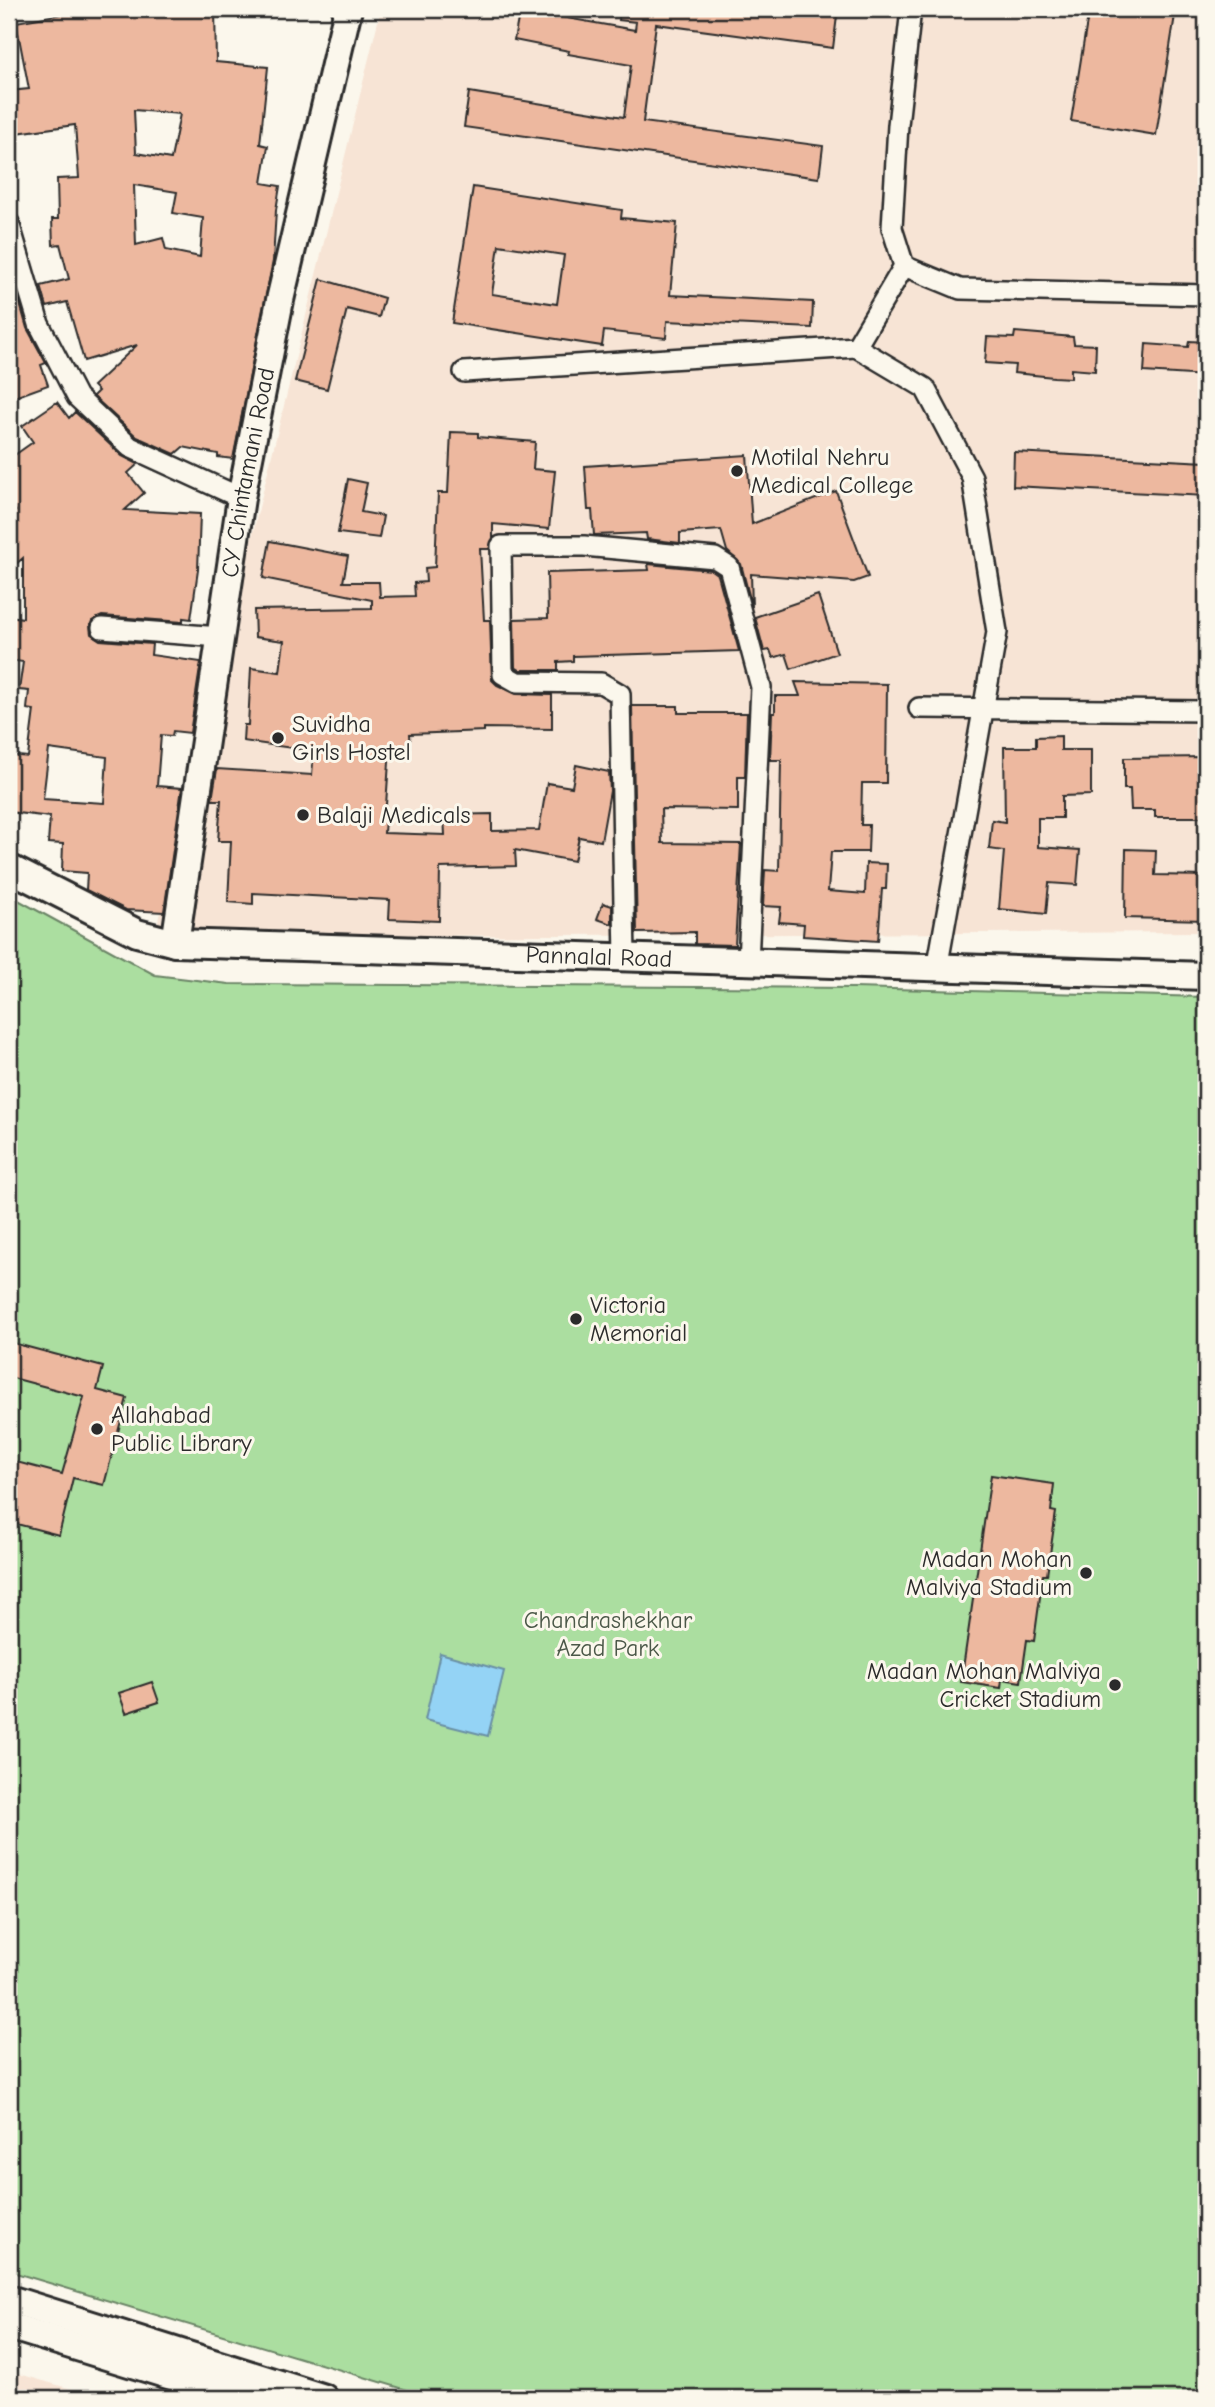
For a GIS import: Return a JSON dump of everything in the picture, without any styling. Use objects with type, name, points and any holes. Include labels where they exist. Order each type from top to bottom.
[{"type":"street","name":"CY Chintamani Road","points":[[174,943],[242,498],[280,300],[348,9]]},
{"type":"street","points":[[911,9],[898,125],[891,228],[904,266],[960,289],[1206,295]]},
{"type":"street","points":[[9,223],[39,324],[77,397],[130,447],[242,498]]},
{"type":"street","points":[[856,347],[904,266]]},
{"type":"street","points":[[464,372],[856,347],[925,387],[972,477],[997,632],[937,969]]},
{"type":"street","points":[[625,958],[620,694],[601,683],[517,682],[503,674],[501,546],[584,546],[702,556],[715,558],[729,567],[761,687],[748,962]]},
{"type":"street","points":[[102,628],[220,637]]},
{"type":"street","points":[[919,708],[1206,711]]},
{"type":"street","name":"Pannalal Road","points":[[9,868],[137,933],[174,943],[1206,976]]},
{"type":"street","points":[[9,2299],[324,2398]]},
{"type":"street","points":[[9,2326],[243,2398]]},
{"type":"shaded area","name":"Motilal Nehru Medical College","points":[[381,9],[1206,9],[1206,932],[154,937]]},
{"type":"shaded area","points":[[9,2371],[102,2398],[9,2398]]},
{"type":"green space","name":"Chandrashekhar Azad Park","points":[[9,895],[155,975],[229,984],[854,988],[1206,997],[1206,2398],[434,2398],[9,2271]]},
{"type":"water","points":[[440,1653],[504,1671],[488,1736],[425,1720]]},
{"type":"building","points":[[91,9],[215,9],[216,62],[268,67],[260,144],[268,146],[262,183],[280,186],[273,261],[233,459],[183,447],[175,454],[137,437],[93,396],[98,391],[93,386],[137,345],[84,361],[67,302],[47,307],[41,286],[69,279],[60,244],[53,245],[52,219],[58,219],[57,179],[79,178],[75,125],[9,134],[9,91],[29,89],[16,22]],"holes":[[[134,110],[180,114],[171,159],[136,153]],[[134,185],[177,192],[173,213],[203,218],[200,257],[166,250],[163,238],[136,245]]]},
{"type":"building","points":[[520,9],[563,9],[561,17],[635,30],[636,22],[619,20],[620,9],[784,9],[837,16],[833,48],[656,24],[643,122],[823,146],[819,178],[464,127],[469,92],[624,117],[631,65],[568,54],[569,51],[514,40]]},
{"type":"building","points":[[1089,9],[1176,9],[1156,135],[1071,121]]},
{"type":"building","points":[[473,187],[622,210],[621,218],[677,223],[670,295],[813,302],[812,328],[667,321],[666,338],[604,331],[602,346],[452,323]],"holes":[[[499,245],[564,255],[557,304],[492,294]]]},
{"type":"building","points":[[9,265],[27,328],[46,363],[41,365],[48,385],[9,399]]},
{"type":"building","points":[[321,279],[384,298],[379,317],[347,309],[327,389],[295,381]]},
{"type":"building","points":[[1015,332],[1073,337],[1074,344],[1096,345],[1095,371],[1071,369],[1071,378],[1054,377],[1014,373],[1015,365],[985,363],[987,337],[1014,338]]},
{"type":"building","points":[[1189,341],[1206,342],[1206,376],[1144,372],[1146,344],[1188,347]]},
{"type":"building","points":[[57,402],[69,418],[75,412],[122,456],[138,464],[128,473],[144,493],[125,510],[200,514],[198,570],[191,619],[183,618],[183,622],[102,616],[92,621],[90,626],[91,634],[100,640],[152,644],[151,655],[201,662],[190,733],[173,731],[172,736],[161,735],[157,786],[182,788],[164,912],[126,910],[86,890],[87,873],[62,871],[63,844],[48,843],[50,817],[9,812],[9,755],[28,757],[34,710],[27,709],[29,691],[19,690],[23,662],[9,660],[9,616],[23,618],[23,558],[9,570],[9,517],[16,511],[9,500],[9,459],[33,442],[22,426]],"holes":[[[49,749],[107,757],[104,803],[43,799]]]},
{"type":"building","points":[[451,432],[478,433],[478,437],[535,442],[533,469],[555,471],[549,529],[493,524],[493,538],[489,549],[480,549],[484,620],[490,620],[492,680],[516,694],[552,695],[552,729],[484,728],[484,731],[410,734],[411,748],[390,748],[384,833],[445,835],[444,815],[492,814],[492,831],[539,830],[547,783],[572,787],[576,765],[609,772],[610,791],[601,841],[579,837],[574,861],[515,850],[516,866],[440,868],[439,921],[389,919],[390,900],[253,893],[253,904],[228,902],[231,841],[218,841],[221,800],[212,800],[217,769],[312,775],[314,751],[243,741],[244,725],[248,725],[251,668],[280,672],[284,641],[255,637],[254,610],[372,608],[372,600],[263,578],[270,541],[348,556],[343,582],[379,582],[380,597],[415,596],[414,583],[426,582],[425,568],[435,567],[438,493],[448,493]]},
{"type":"building","points":[[1014,452],[1206,462],[1206,496],[1013,486]]},
{"type":"building","points":[[747,455],[752,524],[836,491],[868,577],[854,582],[751,574],[752,607],[741,564],[727,551],[721,530],[680,533],[680,543],[647,539],[646,533],[594,535],[592,510],[588,510],[585,466]]},
{"type":"building","points":[[348,479],[367,483],[361,512],[383,516],[379,538],[338,533]]},
{"type":"building","points":[[648,564],[711,570],[718,575],[739,651],[573,656],[573,661],[558,662],[558,670],[520,670],[515,667],[514,619],[548,618],[547,573],[649,570]]},
{"type":"building","points":[[818,595],[837,653],[791,669],[786,654],[773,658],[770,650],[764,651],[755,617]]},
{"type":"building","points":[[795,682],[887,684],[886,783],[862,783],[861,825],[869,825],[868,852],[831,852],[828,891],[865,894],[866,863],[887,864],[878,941],[803,936],[804,924],[779,922],[781,907],[763,906],[765,870],[779,871],[781,760],[770,760],[772,713],[775,713],[775,696],[800,696]]},
{"type":"building","points":[[632,706],[678,706],[678,713],[747,713],[745,777],[738,777],[738,810],[661,809],[662,843],[741,844],[735,945],[695,944],[695,932],[637,933]]},
{"type":"building","points":[[1061,736],[1061,750],[1091,750],[1091,795],[1062,796],[1062,818],[1038,818],[1038,847],[1080,850],[1077,885],[1049,883],[1046,914],[999,909],[1004,851],[989,849],[992,820],[1005,822],[1004,747],[1036,747],[1036,737]]},
{"type":"building","points":[[1206,757],[1206,817],[1155,817],[1155,810],[1131,810],[1130,789],[1124,789],[1124,758]]},
{"type":"building","points":[[1126,849],[1156,850],[1155,875],[1206,876],[1206,920],[1125,918]]},
{"type":"building","points":[[603,903],[612,906],[612,924],[597,919]]},
{"type":"building","name":"Allahabad Public Library","points":[[9,1342],[103,1367],[97,1390],[127,1398],[104,1485],[73,1478],[59,1535],[9,1522],[9,1460],[62,1474],[84,1397],[9,1377]]},
{"type":"building","points":[[991,1475],[1054,1484],[1051,1511],[1056,1512],[1047,1575],[1043,1575],[1034,1641],[1027,1640],[1021,1682],[1002,1679],[1001,1688],[961,1682]]},
{"type":"building","points":[[152,1682],[159,1702],[126,1713],[119,1693]]},
{"type":"place","name":"Motilal Nehru Medical College","points":[[737,471]]},
{"type":"place","name":"Suvidha Girls Hostel","points":[[278,738]]},
{"type":"place","name":"Balaji Medicals","points":[[303,815]]},
{"type":"place","name":"Victoria Memorial","points":[[576,1319]]},
{"type":"place","name":"Allahabad Public Library","points":[[97,1429]]},
{"type":"place","name":"Madan Mohan Malviya Stadium","points":[[1086,1573]]},
{"type":"place","name":"Madan Mohan Malviya Cricket Stadium","points":[[1115,1685]]}]
